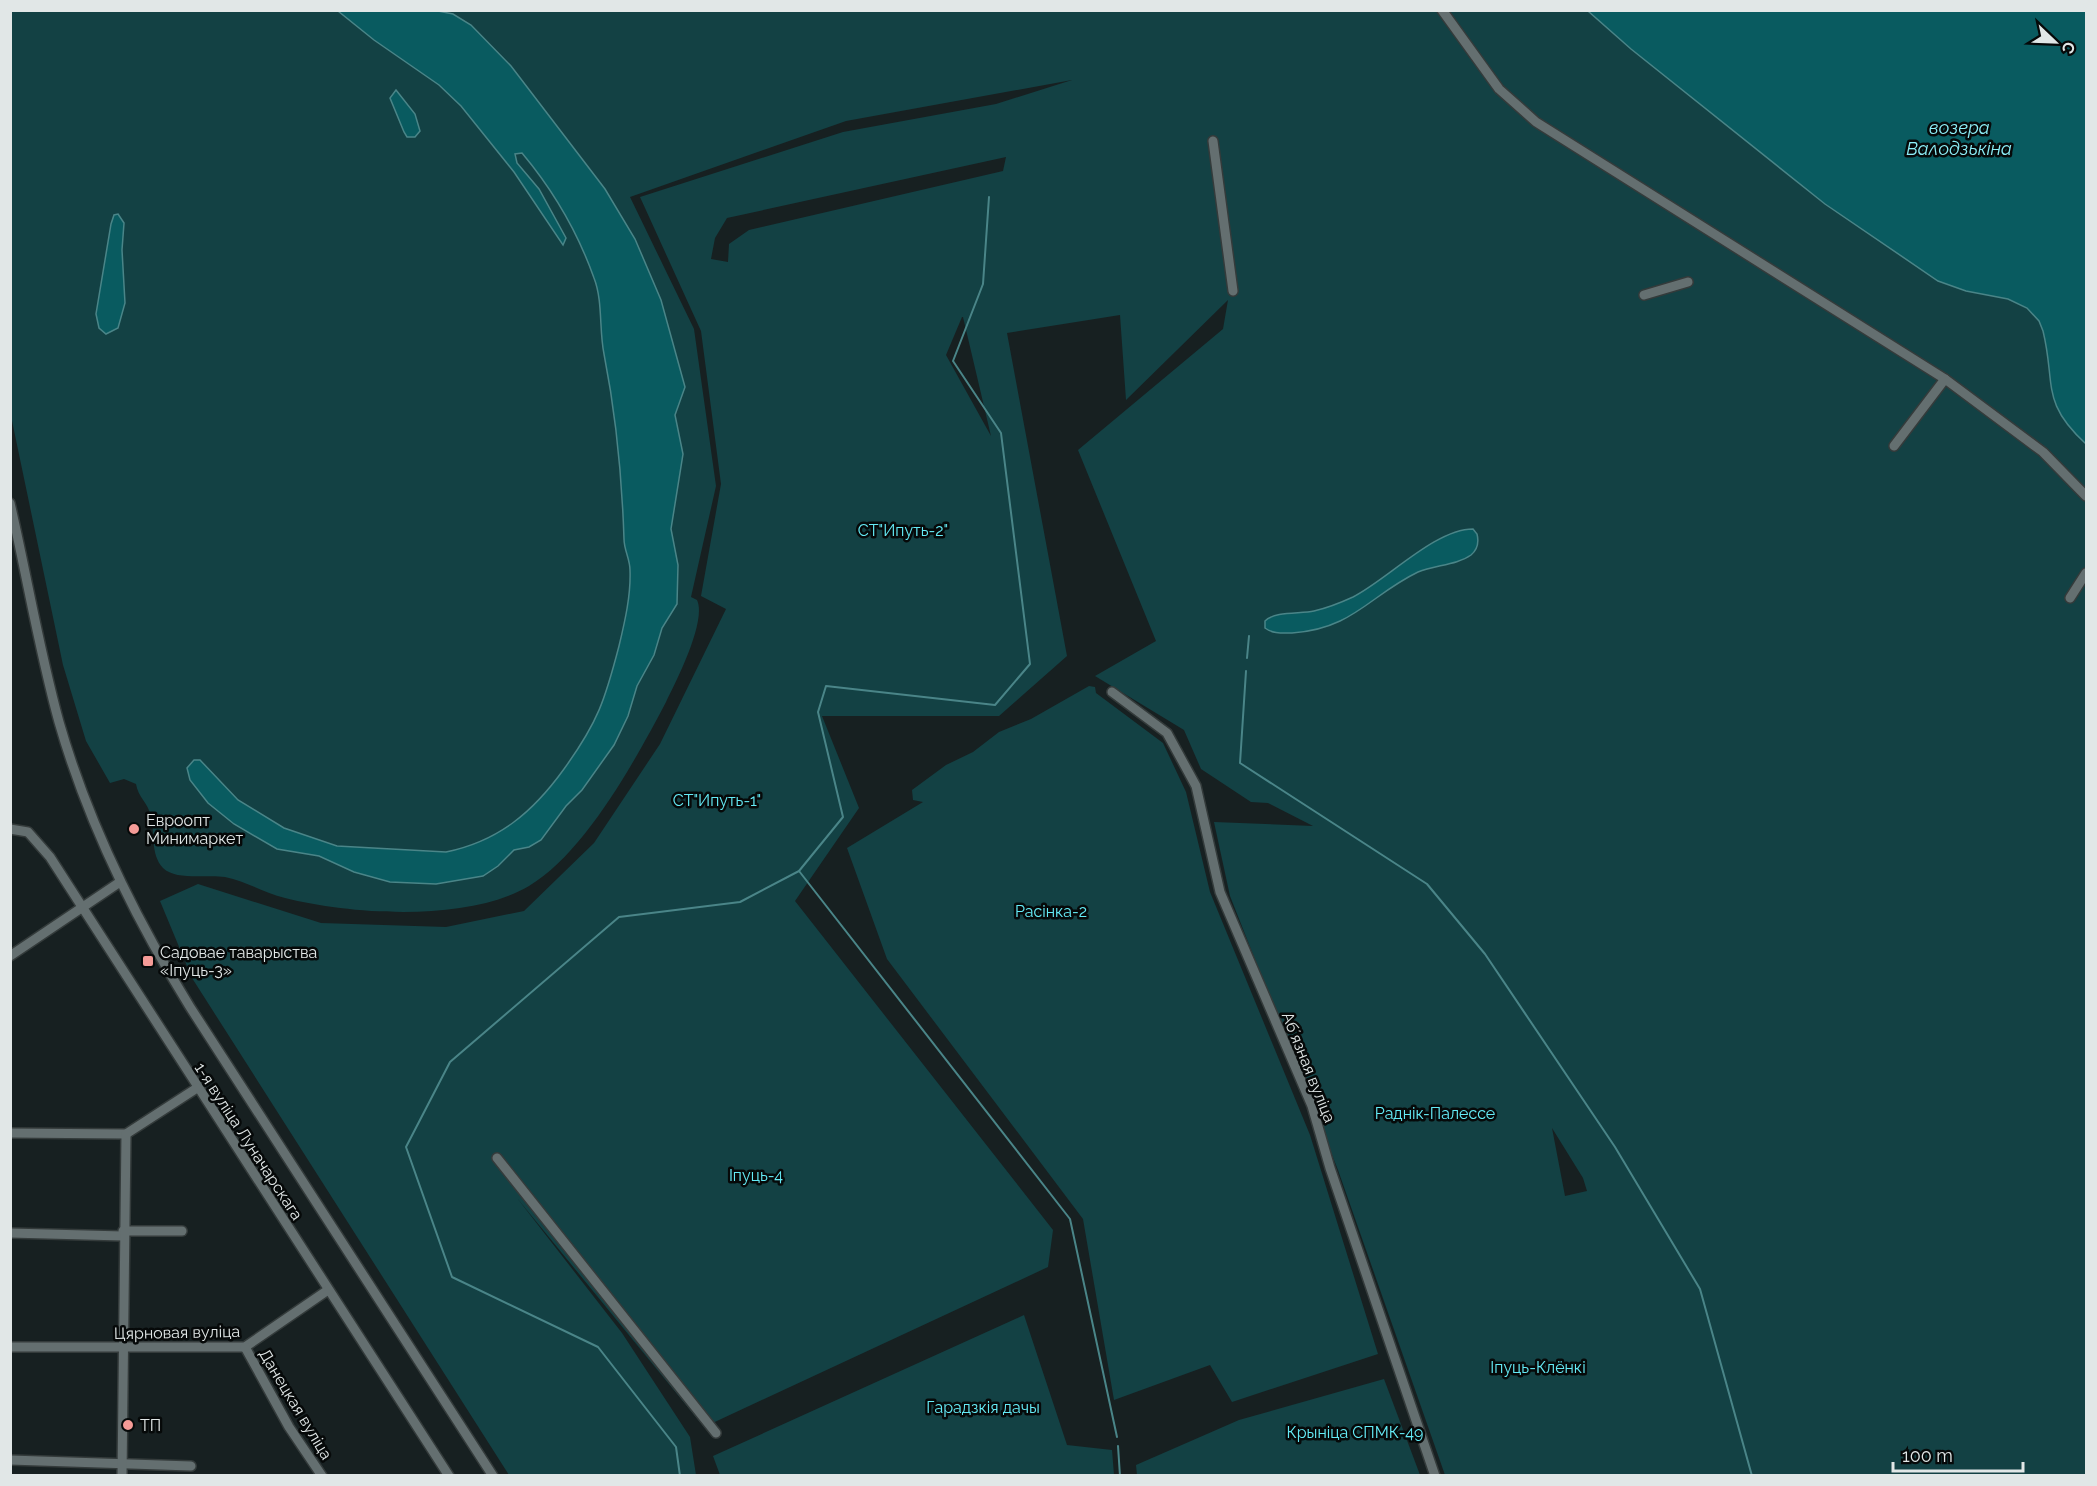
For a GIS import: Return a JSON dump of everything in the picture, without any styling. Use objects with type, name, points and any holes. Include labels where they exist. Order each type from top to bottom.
[{"type":"street","points":[[1442,10],[1499,88],[1536,122],[1945,379],[2043,452],[2086,496]]},
{"type":"street","points":[[1213,141],[1233,291]]},
{"type":"street","points":[[1644,295],[1688,282]]},
{"type":"street","points":[[1894,446],[1945,379]]},
{"type":"street","points":[[10,504],[59,721],[85,799],[120,882],[155,950],[190,1007],[493,1476]]},
{"type":"street","points":[[2070,598],[2086,573]]},
{"type":"street","name":"Абʼязная вуліца","points":[[1112,692],[1167,733],[1196,786],[1220,891],[1312,1106],[1435,1476]]},
{"type":"street","name":"1-я вуліца Луначарскага","points":[[15,829],[35,839],[82,908],[449,1476]]},
{"type":"street","points":[[10,956],[120,882]]},
{"type":"street","points":[[10,1133],[126,1134],[197,1088]]},
{"type":"street","points":[[122,1476],[123,1234],[126,1134]]},
{"type":"street","points":[[497,1158],[716,1433]]},
{"type":"street","points":[[10,1233],[123,1234],[182,1231]]},
{"type":"street","name":"Цярновая вуліца","points":[[10,1347],[244,1347],[328,1290]]},
{"type":"street","name":"Данецкая вуліца","points":[[244,1347],[321,1476]]},
{"type":"street","points":[[10,1460],[122,1461],[191,1466]]},
{"type":"green space","points":[[10,11],[1588,11],[1631,49],[1825,204],[1938,281],[1966,291],[2008,299],[2027,308],[2039,321],[2043,331],[2052,392],[2056,404],[2071,429],[2086,444],[2086,1475],[1445,1475],[1338,1170],[1230,896],[1214,822],[1313,826],[1268,803],[1251,802],[1201,769],[1184,730],[1095,676],[1156,641],[1078,450],[1223,329],[1228,300],[1126,400],[1120,315],[1007,333],[1067,656],[999,716],[822,716],[859,808],[795,901],[1053,1230],[1048,1267],[704,1427],[517,1198],[622,1333],[690,1437],[696,1475],[509,1475],[192,978],[160,901],[198,884],[321,923],[446,927],[524,911],[594,843],[660,744],[726,609],[701,596],[721,484],[701,331],[640,197],[843,132],[996,104],[1072,80],[846,121],[630,197],[694,329],[716,486],[691,597],[697,600],[698,622],[689,651],[666,702],[607,803],[570,851],[550,871],[529,886],[504,898],[443,910],[376,911],[313,904],[285,898],[225,877],[184,876],[163,868],[156,856],[150,811],[136,784],[124,779],[110,783],[86,741],[63,665],[11,416]],"holes":[[[1006,157],[1003,171],[749,230],[729,244],[728,262],[711,259],[715,238],[727,218]],[[963,317],[991,436],[946,355]],[[1552,1128],[1583,1178],[1587,1191],[1565,1196]]]},
{"type":"green space","name":"Расінка-2","points":[[1089,686],[1095,687],[1096,693],[1163,743],[1186,792],[1210,892],[1310,1135],[1378,1354],[1232,1402],[1210,1365],[1114,1400],[1083,1219],[887,959],[847,848],[923,802],[913,800],[912,790],[946,765],[973,752],[999,732],[1031,719]]},
{"type":"green space","name":"Гарадзкія дачы","points":[[1024,1315],[1067,1445],[1112,1450],[1114,1475],[720,1475],[713,1456]]},
{"type":"green space","name":"Крыніца СПМК-49","points":[[1384,1379],[1420,1475],[1137,1475],[1136,1465],[1239,1420]]},
{"type":"water","points":[[338,11],[438,11],[453,14],[471,25],[511,66],[605,189],[635,239],[661,300],[685,387],[675,415],[683,454],[671,529],[678,565],[677,604],[662,628],[654,655],[637,686],[628,716],[614,745],[582,790],[566,806],[541,840],[529,847],[514,850],[498,866],[483,876],[436,884],[390,882],[354,872],[319,856],[277,849],[234,824],[208,803],[190,780],[187,768],[194,760],[200,760],[238,800],[284,828],[337,846],[446,852],[465,847],[498,832],[540,799],[585,738],[604,696],[625,618],[630,589],[630,570],[624,543],[618,446],[603,345],[599,296],[588,261],[564,213],[522,153],[515,154],[517,163],[539,189],[566,238],[563,245],[514,172],[461,106],[439,85],[374,40]]},
{"type":"water","name":"возера Валодзькіна","points":[[1588,11],[2086,11],[2086,444],[2071,429],[2056,404],[2052,392],[2043,331],[2039,321],[2027,308],[2008,299],[1966,291],[1938,281],[1825,204],[1631,49]]},
{"type":"water","points":[[396,90],[415,114],[420,131],[415,137],[407,137],[390,98]]},
{"type":"water","points":[[118,214],[124,223],[122,250],[125,303],[118,328],[106,334],[99,328],[96,314],[111,224],[114,215]]},
{"type":"water","points":[[1473,529],[1477,534],[1478,543],[1471,555],[1459,561],[1418,572],[1346,618],[1313,630],[1292,633],[1274,632],[1265,628],[1265,621],[1269,618],[1288,613],[1314,611],[1353,597],[1427,546],[1458,531]]},
{"type":"waterway","points":[[680,1476],[676,1447],[598,1347],[452,1277],[406,1147],[450,1062],[619,917],[740,902],[799,871],[843,817],[818,712],[826,686],[995,705],[1030,664],[1001,433],[953,361],[983,284],[989,197]]},
{"type":"waterway","points":[[1247,658],[1249,636]]},
{"type":"waterway","points":[[1246,671],[1240,763],[1427,884],[1485,954],[1615,1147],[1700,1289],[1752,1476]]},
{"type":"waterway","points":[[799,871],[1070,1219],[1117,1437]]},
{"type":"waterway","points":[[1118,1446],[1120,1476]]},
{"type":"place","name":"Евроопт Минимаркет","points":[[134,829]]},
{"type":"place","name":"Садовае таварыства «Іпуць-3»","points":[[148,961]]},
{"type":"place","name":"ТП","points":[[128,1425]]},
{"type":"park label","name":"СТ\"Ипуть-2\"","points":[[903,530]]},
{"type":"park label","name":"СТ\"Ипуть-1\"","points":[[717,800]]},
{"type":"park label","name":"Раднік-Палессе","points":[[1435,1113]]},
{"type":"park label","name":"Іпуць-4","points":[[756,1175]]},
{"type":"park label","name":"Іпуць-Клёнкі","points":[[1538,1367]]}]
